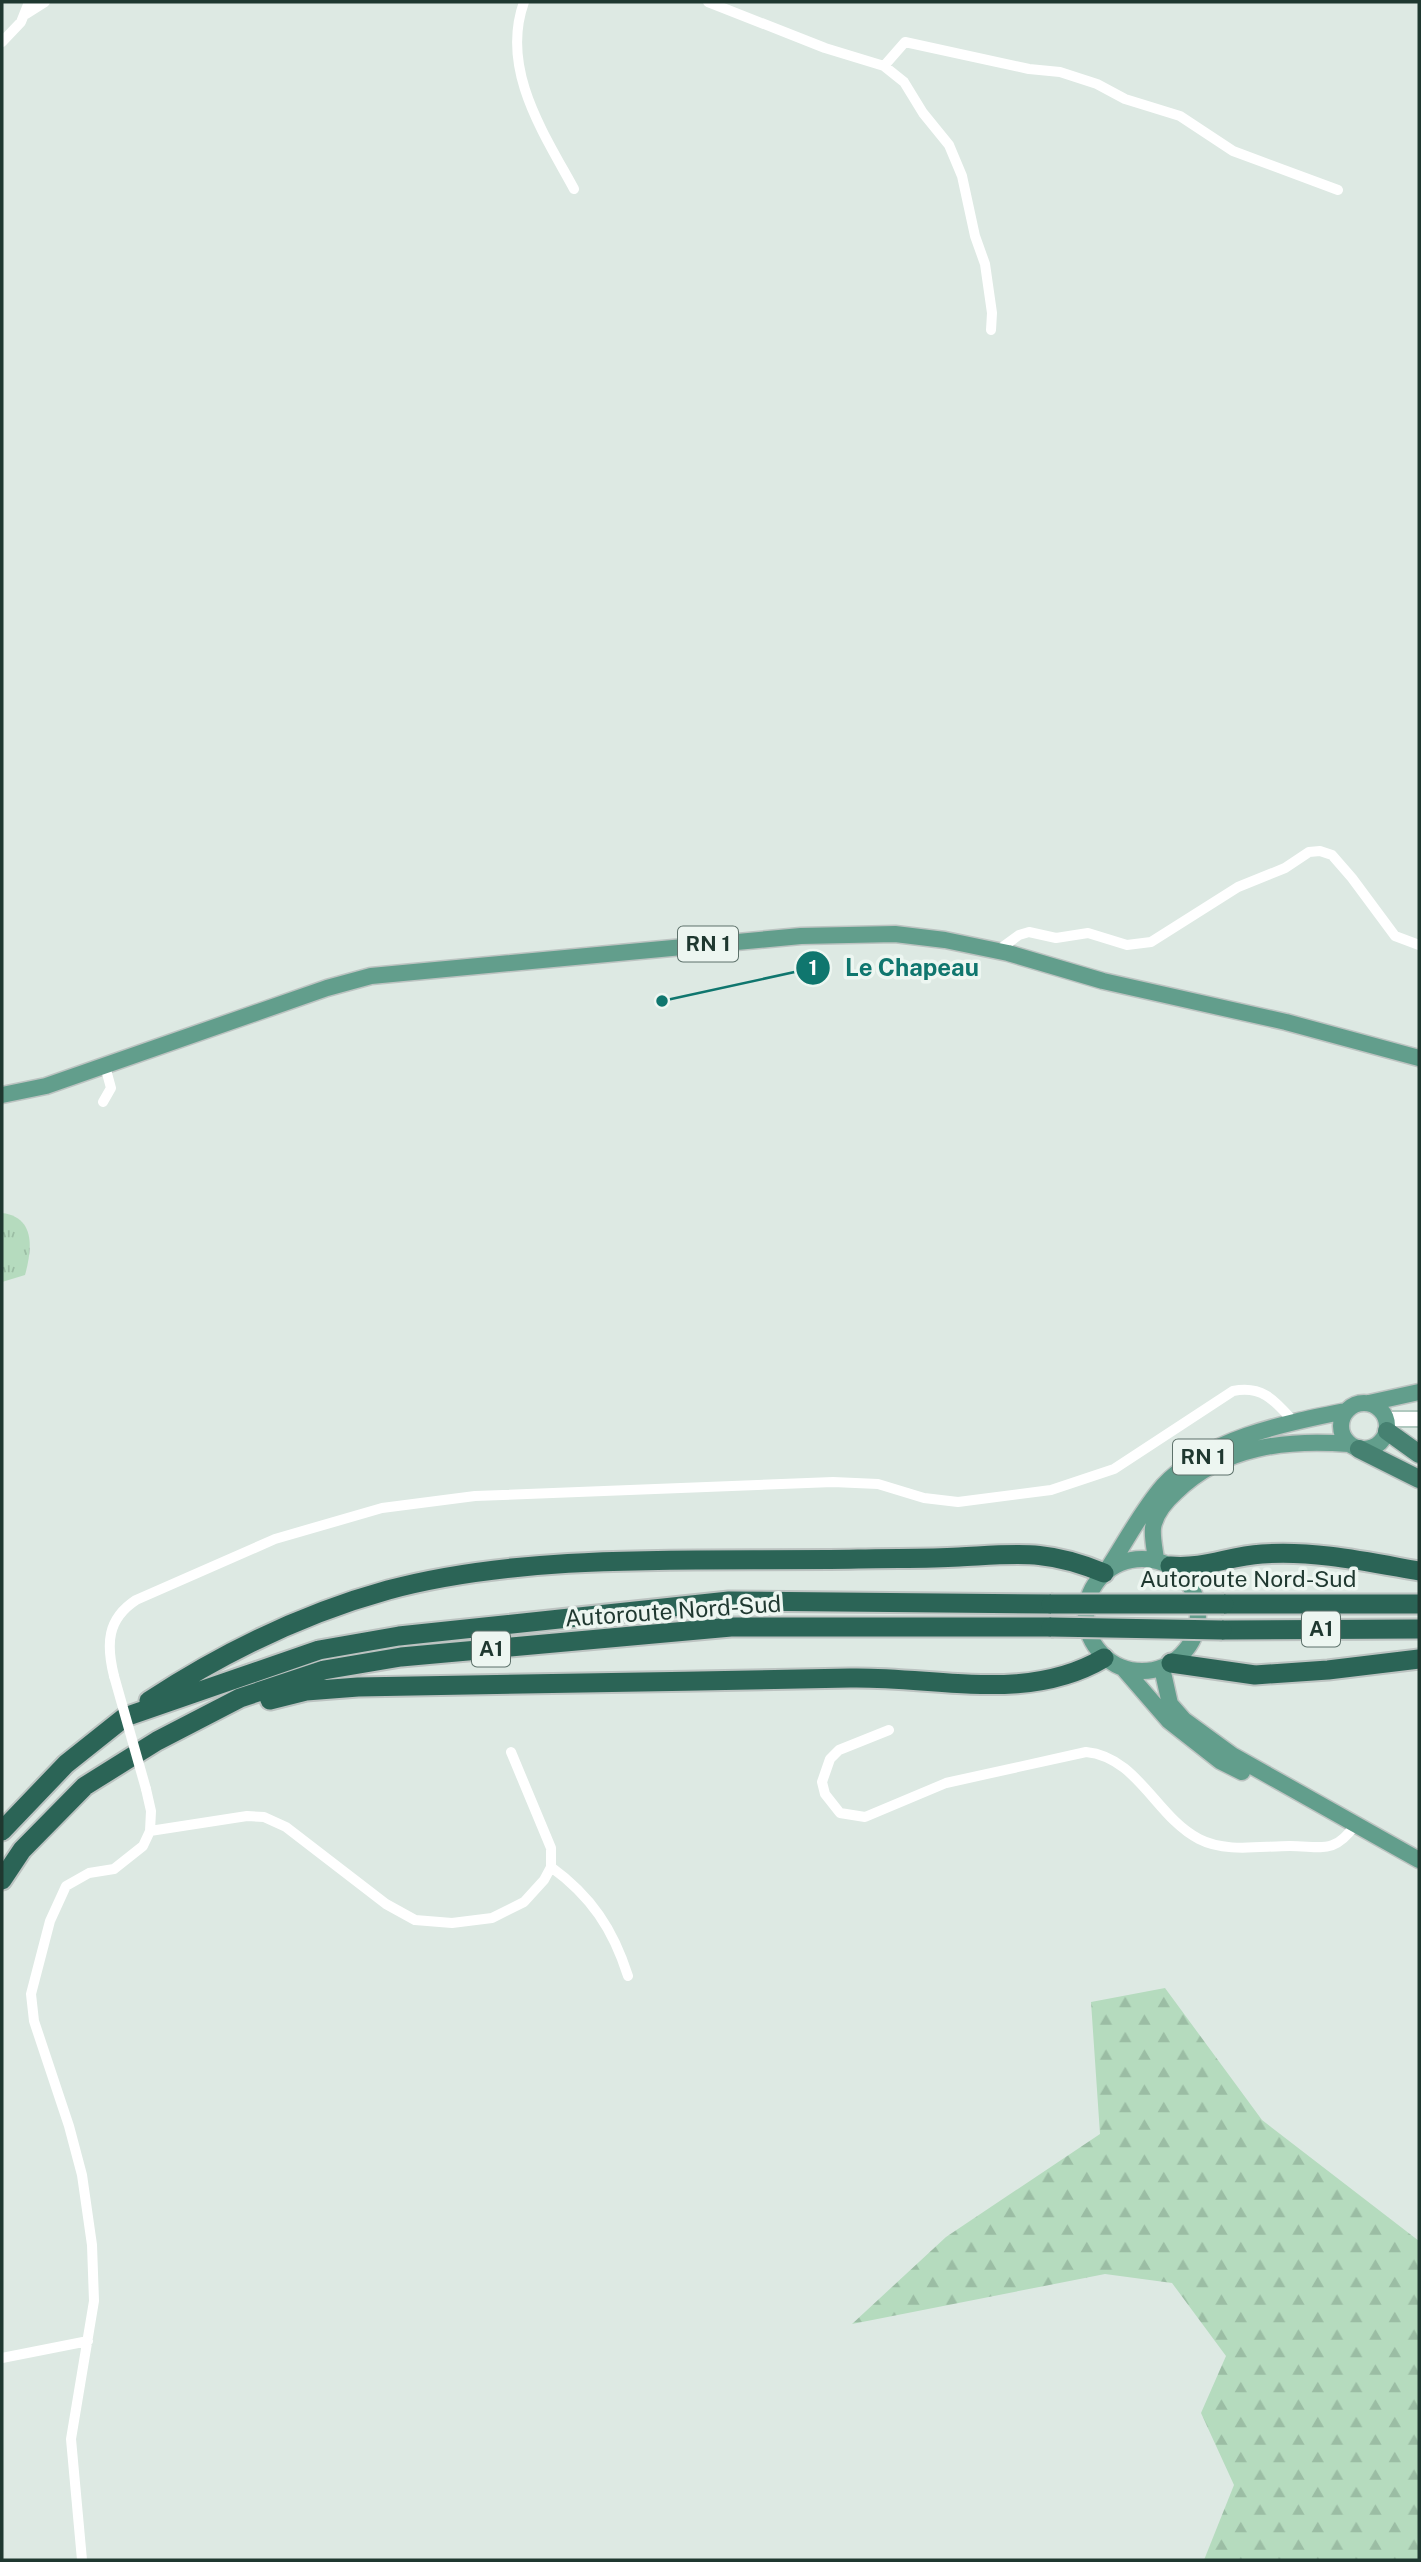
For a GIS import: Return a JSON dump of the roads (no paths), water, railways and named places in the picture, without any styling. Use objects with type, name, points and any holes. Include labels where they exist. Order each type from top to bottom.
[{"type":"highway","points":[[1386,1423],[1419,1454]]},
{"type":"highway","points":[[1354,1447],[1419,1479]]},
{"type":"highway","points":[[125,1717],[209,1662],[281,1626],[388,1590],[434,1580],[558,1564],[957,1557],[1024,1552],[1060,1557],[1106,1572]]},
{"type":"highway","points":[[1163,1563],[1203,1567],[1248,1555],[1276,1553],[1357,1560],[1419,1571]]},
{"type":"highway","name":"Autoroute Nord-Sud","points":[[2,1830],[65,1764],[125,1717],[319,1650],[399,1636],[729,1601],[1419,1604]]},
{"type":"highway","name":"Autoroute Nord-Sud","points":[[2,1880],[22,1850],[85,1786],[157,1741],[240,1698],[324,1670],[401,1657],[731,1627],[1419,1629]]},
{"type":"highway","points":[[157,1741],[245,1706],[306,1691],[358,1687],[876,1678],[1006,1686],[1072,1674],[1104,1658]]},
{"type":"highway","points":[[1167,1665],[1255,1675],[1328,1670],[1419,1659]]},
{"type":"main road","name":"RN 1","points":[[2,1095],[46,1086],[327,988],[371,976],[801,936],[895,934],[945,940],[997,951],[1103,981],[1286,1022],[1419,1058]]},
{"type":"main road","points":[[1416,1393],[1386,1423],[1377,1446],[1354,1447],[1341,1428],[1346,1411],[1356,1404],[1416,1393]]},
{"type":"main road","points":[[1368,1403],[1386,1423]]},
{"type":"main road","name":"RN 1","points":[[1106,1572],[1153,1499],[1172,1477],[1188,1465],[1225,1447],[1294,1422],[1346,1411]]},
{"type":"main road","points":[[1386,1423],[1419,1420]]},
{"type":"main road","name":"RN 1","points":[[1163,1563],[1153,1534],[1158,1515],[1182,1486],[1214,1464],[1244,1450],[1283,1444],[1313,1441],[1354,1447]]},
{"type":"main road","points":[[1072,1674],[1128,1674],[1143,1672],[1167,1665],[1192,1640],[1198,1609],[1192,1589],[1163,1563],[1131,1560],[1106,1572],[1091,1590],[1085,1621],[1091,1641],[1104,1658],[1128,1674],[1169,1721],[1220,1761],[1355,1825]]},
{"type":"main road","points":[[1167,1665],[1170,1704],[1184,1720],[1232,1755],[1419,1860]]},
{"type":"street","points":[[26,14],[29,2]]},
{"type":"street","points":[[2,43],[26,14],[45,2]]},
{"type":"street","points":[[524,2],[515,31],[524,89],[574,190]]},
{"type":"street","points":[[708,2],[825,48],[884,66],[904,82],[923,113],[949,145],[968,198],[975,236],[985,264],[992,313],[991,330]]},
{"type":"street","points":[[884,66],[905,42],[1030,69],[1060,72],[1143,106],[1180,117],[1233,151],[1338,190]]},
{"type":"street","points":[[997,951],[1019,935],[1029,932],[1056,938],[1088,933],[1127,945],[1151,942],[1238,887],[1284,868],[1309,852],[1320,850],[1332,855],[1395,936],[1419,945]]},
{"type":"street","points":[[103,1102],[111,1088],[105,1066]]},
{"type":"street","points":[[82,2560],[71,2440],[94,2301],[88,2210],[69,2126],[34,2021],[31,1994],[50,1920],[66,1886],[89,1873],[114,1869],[124,1863],[143,1846],[150,1830],[151,1811],[146,1789],[108,1646],[110,1632],[123,1608],[275,1539],[382,1508],[474,1496],[847,1482],[878,1484],[924,1498],[958,1502],[1051,1490],[1082,1482],[1138,1455],[1233,1391],[1246,1388],[1266,1393],[1294,1422]]},
{"type":"street","points":[[889,1730],[839,1750],[830,1759],[822,1782],[831,1805],[841,1813],[864,1817],[946,1783],[1086,1752],[1108,1757],[1120,1764],[1176,1823],[1213,1844],[1326,1849],[1343,1840],[1355,1825]]},
{"type":"street","points":[[150,1830],[247,1816],[275,1820],[400,1913],[432,1924],[492,1918],[524,1902],[544,1880],[551,1867],[551,1848],[511,1752]]},
{"type":"street","points":[[551,1867],[578,1888],[600,1913],[621,1955],[628,1976]]},
{"type":"street","points":[[2,2358],[88,2341]]},
{"type":"place","name":"Le Chapeau","points":[[662,1001]]}]
